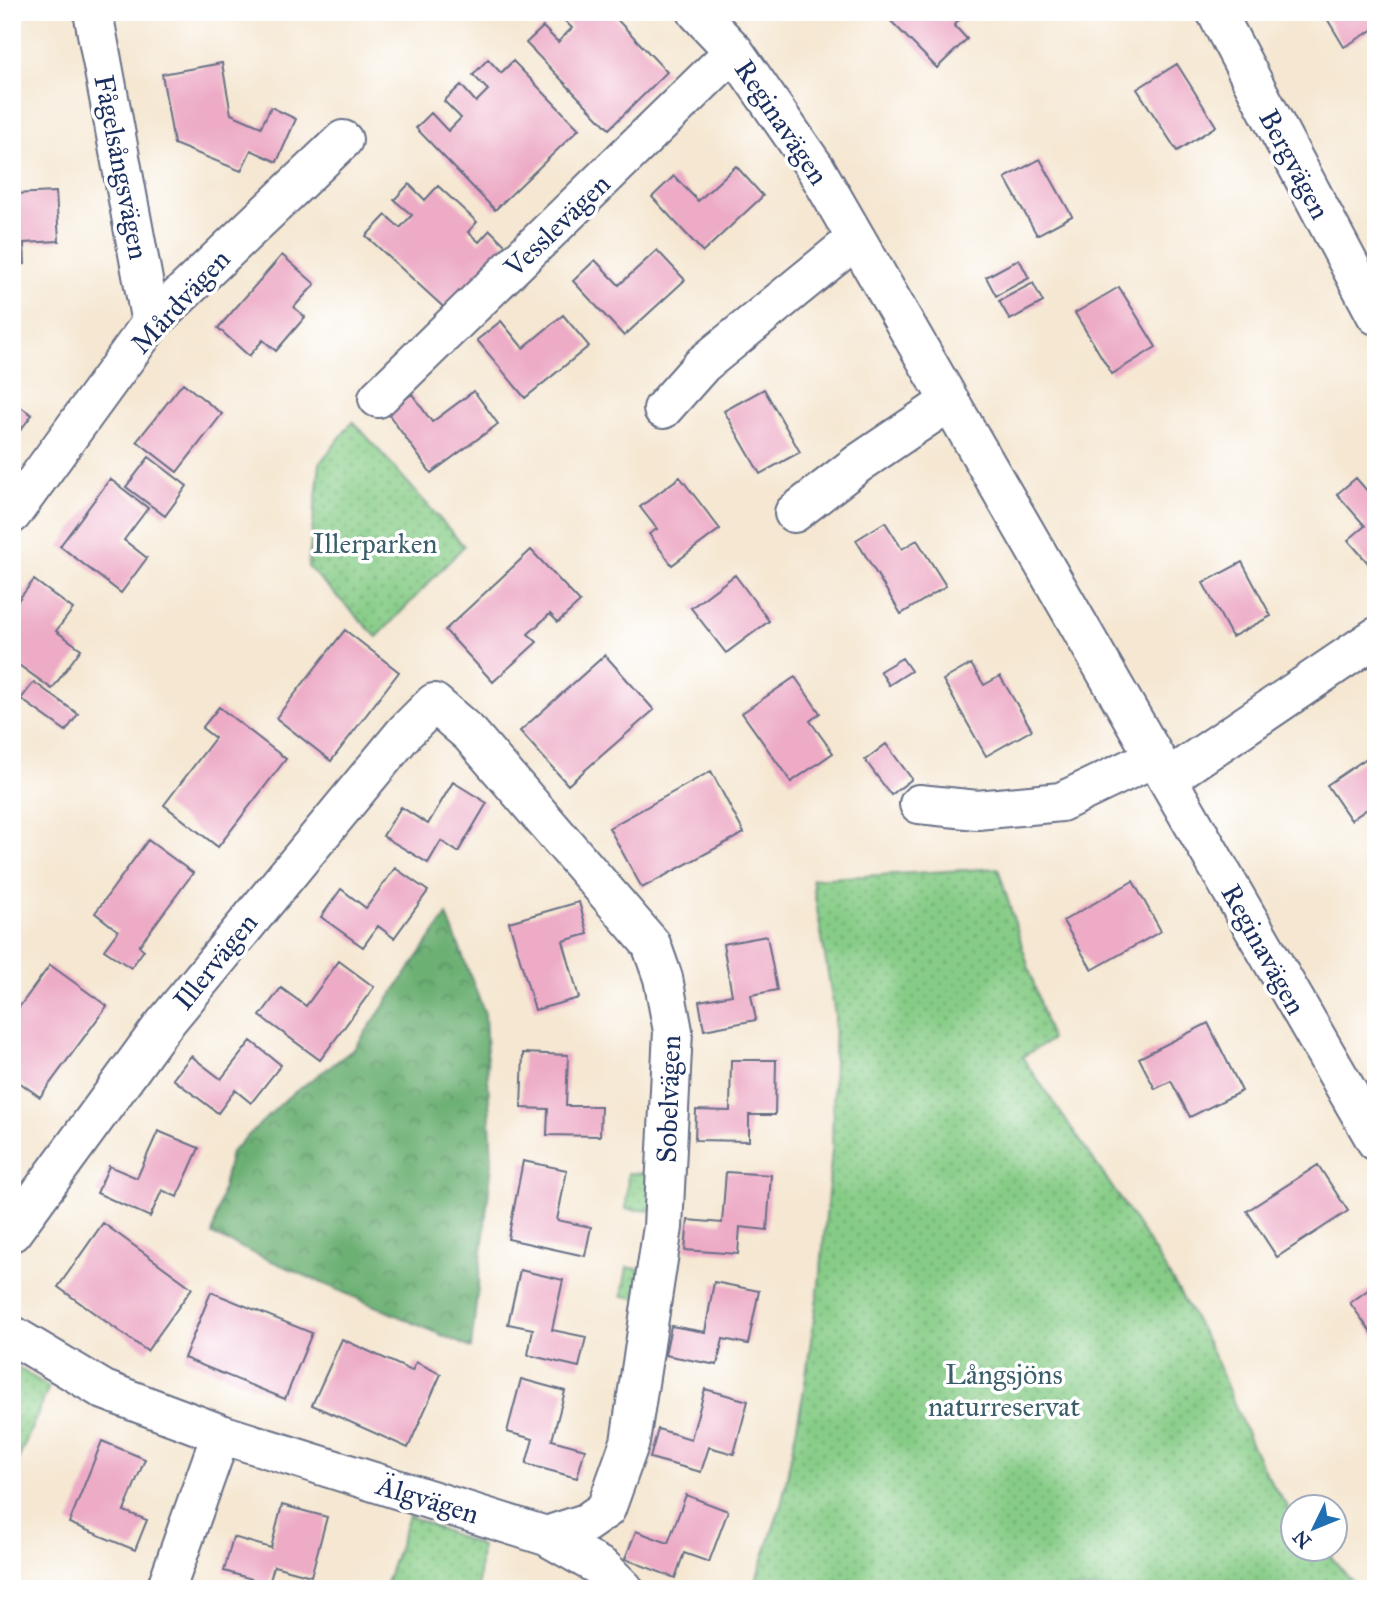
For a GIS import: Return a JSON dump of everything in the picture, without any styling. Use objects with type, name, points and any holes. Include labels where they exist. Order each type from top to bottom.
[{"type":"street","name":"Fågelsångsvägen","points":[[93,12],[151,323]]},
{"type":"street","name":"Reginavägen","points":[[697,12],[734,51],[816,169],[1376,1141]]},
{"type":"street","name":"Bergvägen","points":[[1216,12],[1376,315]]},
{"type":"street","name":"Vesslevägen","points":[[378,398],[734,51]]},
{"type":"street","name":"Mårdvägen","points":[[12,514],[151,323],[343,140]]},
{"type":"street","points":[[663,409],[703,364],[856,239]]},
{"type":"street","points":[[794,513],[859,463],[949,402]]},
{"type":"street","points":[[919,804],[977,810],[1061,802],[1160,768],[1376,637]]},
{"type":"street","name":"Illervägen","points":[[12,1232],[162,1028],[405,732],[434,704]]},
{"type":"street","name":"Sobelvägen","points":[[434,704],[470,734],[651,944],[663,978],[673,1031],[663,1227],[630,1442],[606,1509],[586,1523],[546,1536]]},
{"type":"street","name":"Älgvägen","points":[[12,1335],[104,1390],[221,1434],[546,1536],[604,1569],[624,1589]]},
{"type":"street","points":[[166,1589],[221,1434]]},
{"type":"green space","name":"Illerparken","points":[[353,421],[464,546],[377,637],[308,567],[320,463]]},
{"type":"green space","name":"Långsjöns naturreservat","points":[[998,868],[1051,1040],[1022,1057],[1141,1230],[1205,1338],[1255,1451],[1280,1497],[1280,1562],[1335,1562],[1359,1589],[753,1589],[782,1502],[804,1390],[821,1269],[832,1150],[835,1015],[812,879]]},
{"type":"green space","points":[[447,915],[485,1014],[492,1163],[471,1348],[212,1235],[231,1152],[288,1097],[354,1049]]},
{"type":"green space","points":[[628,1173],[656,1174],[654,1211],[626,1209]]},
{"type":"green space","points":[[627,1267],[649,1271],[644,1299],[622,1296]]},
{"type":"green space","points":[[12,1364],[49,1387],[12,1474]]},
{"type":"green space","points":[[409,1516],[481,1546],[478,1589],[384,1589]]},
{"type":"building","points":[[562,12],[610,12],[667,72],[609,129],[526,43],[543,27],[558,42],[572,28],[559,15]]},
{"type":"building","points":[[892,12],[967,12],[954,25],[967,39],[937,68],[887,17]]},
{"type":"building","points":[[1323,12],[1371,12],[1376,28],[1344,47]]},
{"type":"building","points":[[488,59],[501,73],[513,61],[579,129],[495,210],[416,128],[431,113],[448,131],[461,118],[444,101],[461,85],[476,102],[488,90],[473,75]]},
{"type":"building","points":[[222,63],[231,114],[261,127],[271,107],[296,119],[277,162],[251,150],[241,171],[174,144],[162,74]]},
{"type":"building","points":[[1177,64],[1216,126],[1177,151],[1137,89]]},
{"type":"building","points":[[1040,159],[1072,216],[1037,235],[1005,178]]},
{"type":"building","points":[[736,166],[763,196],[703,252],[652,197],[674,176],[698,201]]},
{"type":"building","points":[[409,184],[425,200],[438,186],[477,222],[468,232],[479,242],[490,230],[510,250],[451,314],[366,236],[386,215],[400,228],[412,215],[394,200]]},
{"type":"building","points":[[56,192],[59,241],[24,243],[25,264],[12,265],[12,194]]},
{"type":"building","points":[[657,250],[685,280],[624,336],[573,281],[595,260],[619,285]]},
{"type":"building","points":[[282,255],[315,284],[294,307],[305,317],[276,351],[263,340],[249,356],[218,328]]},
{"type":"building","points":[[1019,259],[1029,278],[996,296],[986,277]]},
{"type":"building","points":[[1033,283],[1043,302],[1010,320],[999,301]]},
{"type":"building","points":[[1119,287],[1156,347],[1112,374],[1075,313]]},
{"type":"building","points":[[563,315],[589,346],[525,398],[477,340],[501,321],[523,348]]},
{"type":"building","points":[[183,383],[222,414],[177,472],[137,441]]},
{"type":"building","points":[[764,389],[800,452],[760,474],[724,411]]},
{"type":"building","points":[[474,391],[498,424],[431,473],[387,412],[412,394],[432,422]]},
{"type":"building","points":[[12,401],[32,415],[12,441]]},
{"type":"building","points":[[149,457],[187,486],[165,516],[126,487]]},
{"type":"building","points":[[680,477],[720,529],[672,565],[649,534],[657,529],[640,507]]},
{"type":"building","points":[[1356,478],[1376,501],[1376,572],[1348,540],[1365,526],[1337,494]]},
{"type":"building","points":[[110,479],[148,508],[124,540],[147,558],[121,593],[60,546]]},
{"type":"building","points":[[885,522],[902,549],[917,540],[946,586],[901,614],[856,540]]},
{"type":"building","points":[[531,550],[580,602],[558,622],[550,614],[528,634],[537,642],[493,682],[445,630]]},
{"type":"building","points":[[1242,562],[1271,616],[1232,637],[1203,583]]},
{"type":"building","points":[[735,575],[769,621],[726,653],[691,608]]},
{"type":"building","points":[[34,580],[73,609],[56,631],[81,649],[52,689],[12,660],[12,608]]},
{"type":"building","points":[[345,630],[399,672],[331,761],[276,718]]},
{"type":"building","points":[[605,655],[654,710],[568,785],[520,731]]},
{"type":"building","points":[[902,658],[911,671],[889,685],[880,671]]},
{"type":"building","points":[[971,664],[984,685],[1000,676],[1032,730],[986,756],[943,680]]},
{"type":"building","points":[[795,677],[820,713],[810,721],[833,753],[791,782],[742,713]]},
{"type":"building","points":[[34,682],[78,714],[66,731],[21,699]]},
{"type":"building","points":[[219,707],[286,759],[218,847],[164,805],[215,738],[202,728]]},
{"type":"building","points":[[886,744],[912,779],[891,795],[865,760]]},
{"type":"building","points":[[1374,753],[1376,803],[1351,820],[1327,785]]},
{"type":"building","points":[[711,771],[744,833],[642,888],[609,828]]},
{"type":"building","points":[[453,782],[487,803],[458,852],[441,841],[428,863],[383,836],[401,807],[428,824]]},
{"type":"building","points":[[148,840],[193,873],[139,946],[144,950],[131,968],[104,950],[118,931],[95,913]]},
{"type":"building","points":[[395,868],[428,891],[394,938],[378,926],[363,947],[321,917],[341,889],[366,908]]},
{"type":"building","points":[[1133,881],[1161,931],[1092,970],[1063,921]]},
{"type":"building","points":[[579,902],[588,934],[563,941],[579,998],[535,1010],[509,922]]},
{"type":"building","points":[[767,936],[777,990],[751,995],[756,1020],[704,1030],[699,1001],[732,995],[723,944]]},
{"type":"building","points":[[339,961],[374,987],[320,1060],[260,1016],[281,988],[306,1006]]},
{"type":"building","points":[[50,965],[107,1006],[40,1097],[12,1077],[12,1017]]},
{"type":"building","points":[[1208,1023],[1242,1091],[1190,1117],[1171,1081],[1155,1089],[1139,1058]]},
{"type":"building","points":[[251,1041],[281,1065],[251,1103],[235,1090],[218,1113],[173,1079],[191,1056],[221,1079]]},
{"type":"building","points":[[523,1053],[568,1055],[566,1106],[601,1106],[600,1136],[547,1135],[548,1109],[521,1108]]},
{"type":"building","points":[[731,1060],[776,1060],[775,1115],[749,1115],[749,1141],[695,1140],[696,1110],[730,1111]]},
{"type":"building","points":[[158,1131],[199,1148],[177,1197],[162,1190],[150,1217],[97,1193],[109,1166],[137,1178]]},
{"type":"building","points":[[523,1161],[567,1170],[557,1220],[591,1227],[585,1256],[508,1239]]},
{"type":"building","points":[[1318,1165],[1348,1211],[1277,1257],[1247,1211]]},
{"type":"building","points":[[726,1172],[771,1175],[767,1230],[740,1227],[738,1254],[685,1250],[688,1220],[722,1223]]},
{"type":"building","points":[[103,1223],[192,1288],[147,1351],[58,1287]]},
{"type":"building","points":[[520,1270],[563,1280],[552,1330],[586,1337],[579,1367],[528,1355],[533,1329],[508,1324]]},
{"type":"building","points":[[714,1282],[759,1291],[748,1344],[723,1339],[717,1365],[665,1355],[671,1326],[705,1332]]},
{"type":"building","points":[[1376,1284],[1376,1339],[1350,1303]]},
{"type":"building","points":[[211,1292],[312,1333],[285,1399],[184,1358]]},
{"type":"building","points":[[342,1339],[412,1371],[416,1362],[441,1374],[408,1448],[312,1405]]},
{"type":"building","points":[[521,1379],[565,1391],[552,1440],[585,1449],[577,1478],[526,1464],[533,1439],[507,1432]]},
{"type":"building","points":[[705,1389],[748,1401],[734,1454],[709,1447],[701,1472],[650,1458],[658,1429],[691,1439]]},
{"type":"building","points":[[102,1441],[145,1459],[124,1511],[147,1520],[135,1550],[69,1523]]},
{"type":"building","points":[[686,1495],[728,1511],[709,1562],[684,1553],[675,1578],[625,1559],[636,1531],[668,1543]]},
{"type":"building","points":[[282,1505],[327,1517],[311,1576],[274,1566],[269,1584],[224,1571],[233,1537],[271,1548]]},
{"type":"building","points":[[112,1585],[113,1589],[95,1589],[95,1587]]}]
